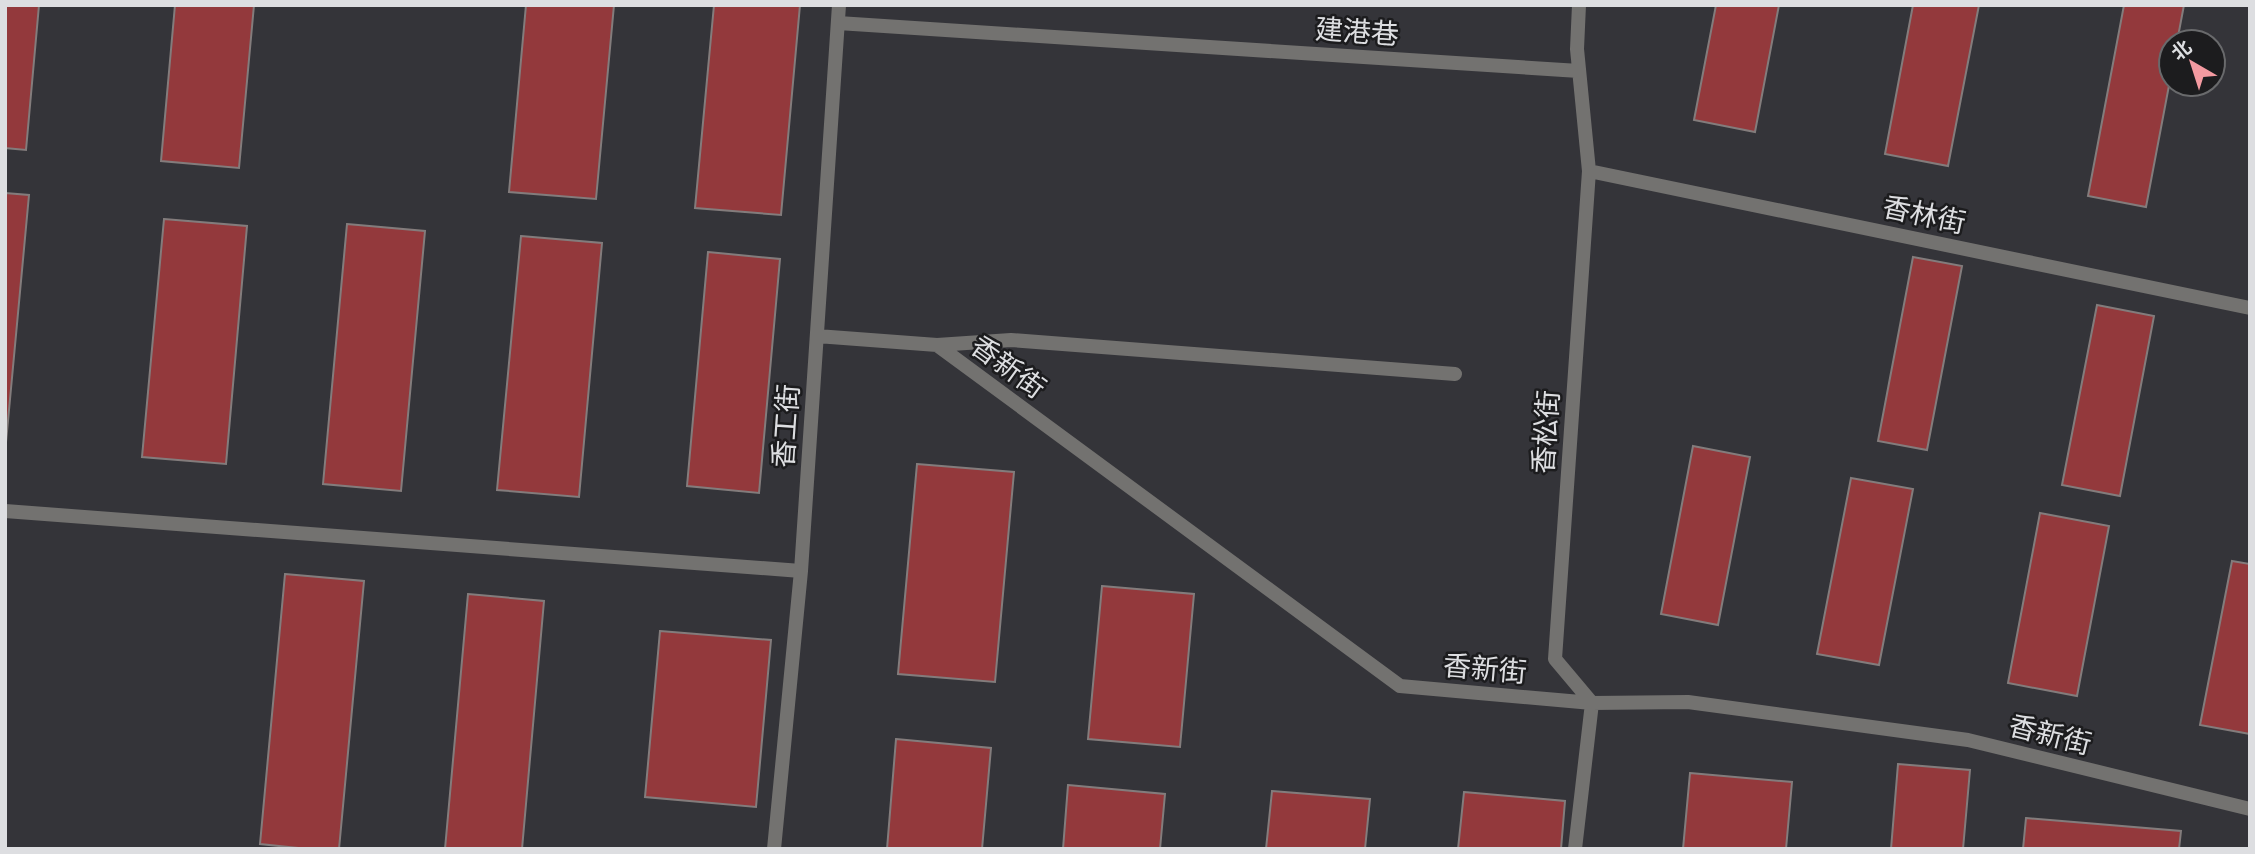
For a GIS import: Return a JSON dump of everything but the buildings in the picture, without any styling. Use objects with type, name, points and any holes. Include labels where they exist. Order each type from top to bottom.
[{"type":"street","name":"香工街","points":[[774,849],[801,571],[839,5]]},
{"type":"street","name":"香松街","points":[[1579,5],[1577,49],[1589,171],[1555,659],[1592,703]]},
{"type":"street","name":"建港巷","points":[[838,23],[1579,71]]},
{"type":"street","name":"香林街","points":[[1589,171],[2250,308]]},
{"type":"street","name":"香新街","points":[[817,336],[937,345],[1401,686],[1592,703],[1688,702],[1968,740],[2250,809]]},
{"type":"street","points":[[937,345],[1011,340],[1455,374]]},
{"type":"street","points":[[5,511],[801,571]]},
{"type":"street","points":[[1575,849],[1592,703]]}]
